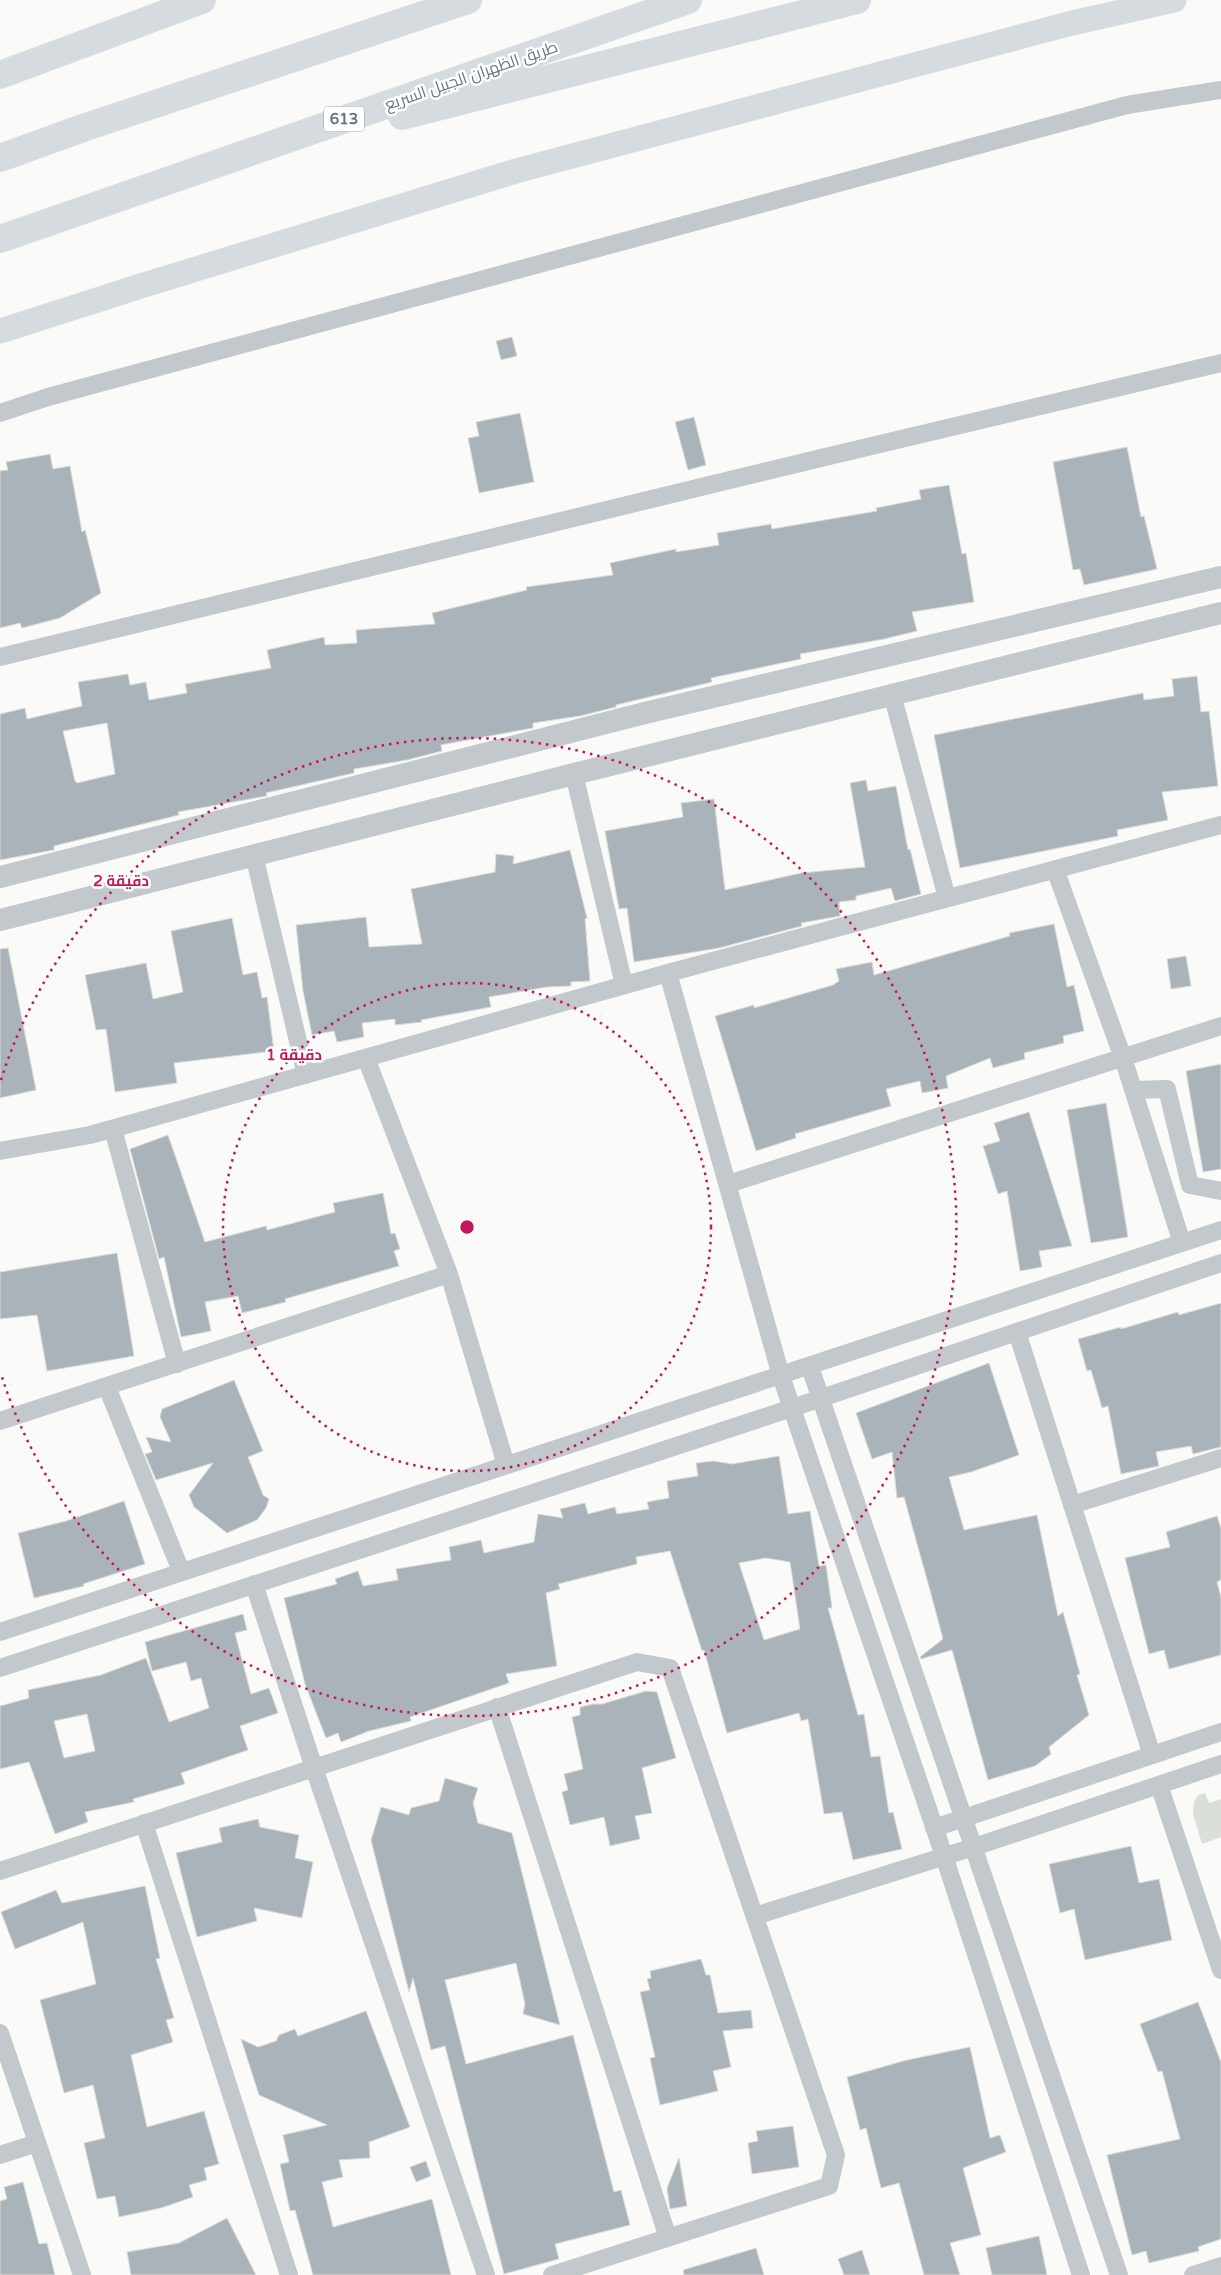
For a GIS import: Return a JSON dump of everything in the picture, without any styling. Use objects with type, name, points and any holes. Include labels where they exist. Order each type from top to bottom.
[{"type":"main road","points":[[0,75],[202,0]]},
{"type":"main road","points":[[406,22],[457,0]]},
{"type":"main road","points":[[0,158],[83,128],[468,0]]},
{"type":"main road","name":"طريق الظهران الجبيل السريع","points":[[0,239],[688,0]]},
{"type":"main road","points":[[224,161],[857,0]]},
{"type":"main road","points":[[0,331],[516,171],[1063,26],[1174,0]]},
{"type":"street","points":[[0,413],[48,397],[1127,105],[1221,90]]},
{"type":"street","points":[[0,657],[1221,363]]},
{"type":"street","points":[[0,877],[646,713],[1221,578]]},
{"type":"street","points":[[0,920],[892,694],[1221,613]]},
{"type":"street","points":[[892,694],[947,898]]},
{"type":"street","points":[[574,774],[624,985]]},
{"type":"street","points":[[0,1151],[113,1129],[624,985],[1221,825]]},
{"type":"street","points":[[254,855],[306,1075]]},
{"type":"street","points":[[1055,869],[1123,1058],[1182,1243]]},
{"type":"street","points":[[668,973],[781,1376],[944,1856],[1081,2275]]},
{"type":"street","points":[[728,1184],[1221,1026]]},
{"type":"street","points":[[366,1058],[449,1274],[506,1465]]},
{"type":"street","points":[[1133,1090],[1167,1089],[1190,1185],[1221,1191]]},
{"type":"street","points":[[113,1129],[177,1364]]},
{"type":"street","points":[[0,1632],[810,1367],[1221,1230]]},
{"type":"street","points":[[0,1668],[821,1399],[1221,1263]]},
{"type":"street","points":[[0,1421],[449,1274]]},
{"type":"street","points":[[1017,1332],[1152,1755]]},
{"type":"street","points":[[810,1367],[1120,2275]]},
{"type":"street","points":[[107,1386],[181,1572]]},
{"type":"street","points":[[1072,1505],[1221,1458]]},
{"type":"street","points":[[254,1584],[314,1768],[486,2275]]},
{"type":"street","points":[[0,1871],[637,1662],[670,1668],[836,2155],[830,2186],[552,2275]]},
{"type":"street","points":[[497,1708],[668,2238]]},
{"type":"street","points":[[934,1828],[1221,1732]]},
{"type":"street","points":[[755,1916],[974,1847],[1221,1764]]},
{"type":"street","points":[[1159,1785],[1221,1970]]},
{"type":"street","points":[[144,1823],[289,2275]]},
{"type":"street","points":[[0,2033],[82,2275]]},
{"type":"street","points":[[0,2155],[37,2143]]},
{"type":"street","points":[[1192,2275],[1221,2266]]},
{"type":"shaded area","points":[[1205,1793],[1209,1803],[1221,1799],[1221,1837],[1202,1844],[1193,1814],[1194,1802],[1198,1795]]},
{"type":"building","points":[[512,337],[517,356],[501,360],[496,341]]},
{"type":"building","points":[[520,413],[534,482],[479,493],[468,438],[479,436],[476,422]]},
{"type":"building","points":[[694,417],[706,465],[688,470],[675,422]]},
{"type":"building","points":[[1127,447],[1141,517],[1144,516],[1157,569],[1084,585],[1080,569],[1073,570],[1053,462]]},
{"type":"building","points":[[50,454],[53,469],[70,466],[82,532],[85,530],[101,593],[60,618],[22,628],[20,623],[0,628],[0,471],[8,470],[6,462]]},
{"type":"building","points":[[949,485],[962,554],[966,553],[974,602],[912,612],[917,631],[800,654],[801,659],[711,678],[712,682],[616,705],[616,707],[580,716],[533,723],[533,728],[441,745],[442,751],[407,760],[354,769],[354,773],[266,793],[267,796],[178,812],[179,815],[54,846],[54,850],[0,860],[0,714],[25,708],[27,719],[82,706],[78,682],[128,674],[130,685],[146,682],[149,700],[187,693],[185,684],[271,668],[267,650],[324,637],[325,645],[357,643],[356,630],[435,624],[432,613],[527,590],[526,587],[613,575],[610,563],[676,549],[676,552],[719,545],[717,533],[771,524],[772,529],[877,511],[876,508],[921,499],[919,490]],"holes":[[[107,723],[115,774],[77,783],[63,731]]]},
{"type":"building","points":[[1197,676],[1201,712],[1209,711],[1218,786],[1162,792],[1168,820],[1117,830],[1118,836],[960,868],[934,735],[1143,693],[1144,700],[1174,696],[1172,679]]},
{"type":"building","points":[[866,780],[868,791],[896,786],[908,850],[910,849],[921,894],[895,901],[891,888],[856,896],[856,900],[839,902],[840,916],[801,923],[802,926],[719,948],[634,962],[627,908],[619,909],[605,831],[683,817],[681,803],[714,799],[725,890],[801,873],[865,867],[850,783]]},
{"type":"building","points":[[570,850],[587,918],[585,919],[590,981],[571,982],[571,986],[547,987],[489,997],[491,1007],[421,1020],[422,1022],[395,1025],[395,1019],[362,1023],[364,1037],[337,1042],[334,1031],[312,1035],[303,991],[296,925],[366,917],[369,947],[422,944],[411,889],[495,872],[496,854],[514,856],[513,864]]},
{"type":"building","points":[[232,918],[243,975],[257,972],[262,998],[267,997],[274,1051],[174,1063],[177,1083],[115,1092],[106,1029],[96,1030],[85,975],[146,963],[153,999],[183,992],[171,931]]},
{"type":"building","points":[[1054,924],[1067,987],[1074,985],[1084,1031],[1063,1036],[1064,1043],[1024,1053],[1025,1059],[993,1068],[990,1058],[946,1076],[948,1088],[922,1093],[920,1081],[886,1089],[891,1106],[795,1134],[796,1138],[756,1151],[715,1016],[754,1005],[754,1008],[833,985],[839,981],[836,969],[872,962],[874,975],[1010,936],[1009,933]]},
{"type":"building","points":[[8,948],[36,1090],[0,1098],[0,949]]},
{"type":"building","points":[[1186,956],[1191,986],[1171,989],[1167,959]]},
{"type":"building","points":[[1221,1064],[1221,1169],[1203,1172],[1186,1071]]},
{"type":"building","points":[[1106,1103],[1128,1237],[1091,1243],[1067,1110]]},
{"type":"building","points":[[1029,1112],[1072,1246],[1039,1251],[1042,1267],[1020,1271],[1007,1191],[998,1194],[983,1146],[1000,1141],[994,1123]]},
{"type":"building","points":[[168,1135],[205,1242],[266,1226],[267,1230],[335,1212],[333,1203],[383,1193],[391,1234],[395,1233],[400,1249],[394,1251],[399,1266],[285,1299],[286,1302],[242,1313],[238,1296],[205,1302],[211,1331],[181,1337],[164,1257],[159,1259],[130,1149]]},
{"type":"building","points":[[117,1253],[134,1356],[47,1371],[37,1315],[0,1319],[0,1272]]},
{"type":"building","points":[[1221,1303],[1221,1447],[1193,1454],[1191,1446],[1156,1452],[1159,1466],[1121,1474],[1108,1406],[1102,1408],[1091,1370],[1087,1371],[1078,1339],[1121,1327],[1121,1329],[1178,1312],[1179,1315]]},
{"type":"building","points":[[989,1363],[1019,1455],[971,1472],[949,1477],[964,1530],[1037,1515],[1058,1616],[1063,1612],[1080,1674],[1077,1675],[1089,1715],[1049,1747],[1051,1754],[1035,1766],[988,1780],[952,1650],[921,1659],[920,1657],[943,1639],[904,1497],[897,1498],[892,1452],[872,1459],[856,1413]]},
{"type":"building","points":[[234,1380],[263,1451],[248,1457],[263,1495],[269,1499],[266,1508],[257,1520],[227,1533],[194,1507],[189,1495],[213,1463],[156,1480],[145,1454],[152,1452],[146,1437],[171,1442],[160,1417],[162,1409]]},
{"type":"building","points":[[779,1456],[788,1514],[810,1511],[819,1566],[826,1565],[832,1608],[828,1608],[858,1715],[864,1714],[871,1757],[880,1756],[889,1813],[893,1812],[902,1849],[853,1860],[842,1812],[824,1814],[808,1719],[801,1721],[799,1713],[727,1733],[704,1650],[702,1651],[670,1551],[636,1557],[637,1564],[558,1584],[560,1589],[546,1593],[557,1666],[506,1674],[509,1683],[410,1717],[411,1721],[369,1731],[341,1742],[338,1733],[326,1738],[305,1684],[284,1598],[337,1584],[335,1579],[358,1571],[363,1586],[398,1580],[396,1569],[451,1560],[449,1547],[481,1540],[484,1553],[534,1542],[538,1514],[563,1518],[560,1509],[585,1503],[588,1514],[615,1507],[617,1514],[649,1509],[647,1502],[669,1498],[667,1481],[698,1476],[696,1463],[713,1461],[732,1464]],"holes":[[[766,1558],[790,1562],[800,1629],[764,1640],[739,1563]]]},
{"type":"building","points":[[124,1501],[145,1564],[83,1584],[84,1586],[34,1598],[18,1533],[66,1521]]},
{"type":"building","points":[[1217,1516],[1221,1528],[1221,1580],[1217,1582],[1221,1597],[1221,1655],[1169,1669],[1164,1650],[1149,1654],[1125,1558],[1170,1547],[1166,1532]]},
{"type":"building","points":[[243,1614],[247,1630],[235,1633],[251,1694],[269,1688],[278,1713],[240,1726],[248,1750],[181,1773],[185,1784],[133,1799],[134,1802],[85,1812],[88,1822],[55,1834],[29,1762],[0,1769],[0,1706],[29,1698],[28,1690],[101,1675],[146,1658],[169,1722],[209,1708],[201,1678],[191,1681],[186,1662],[152,1671],[145,1642]],"holes":[[[87,1714],[95,1751],[64,1758],[54,1721]]]},
{"type":"building","points":[[646,1691],[657,1692],[676,1758],[642,1768],[652,1813],[635,1816],[640,1839],[610,1846],[604,1817],[570,1825],[562,1792],[568,1790],[564,1774],[583,1769],[572,1717],[580,1715],[580,1707],[602,1704]]},
{"type":"building","points":[[445,1778],[478,1788],[473,1803],[478,1823],[512,1833],[560,2025],[523,2014],[525,2004],[516,1963],[445,1980],[466,2064],[573,2035],[614,2192],[621,2190],[630,2225],[555,2244],[559,2259],[504,2274],[445,2046],[431,2050],[413,1978],[409,1992],[371,1840],[381,1807],[409,1815],[411,1808],[439,1801]]},
{"type":"building","points":[[258,1819],[260,1827],[299,1835],[295,1858],[313,1862],[302,1918],[254,1908],[257,1921],[197,1937],[176,1853],[222,1842],[219,1828]]},
{"type":"building","points":[[1131,1846],[1139,1883],[1159,1879],[1172,1940],[1085,1960],[1074,1909],[1060,1913],[1049,1864]]},
{"type":"building","points":[[145,1886],[160,1958],[156,1959],[174,2018],[166,2020],[173,2042],[131,2055],[147,2127],[204,2111],[219,2164],[204,2168],[207,2180],[189,2185],[193,2197],[161,2208],[119,2217],[115,2196],[97,2199],[84,2143],[105,2138],[93,2085],[64,2093],[40,2000],[96,1984],[83,1922],[15,1949],[1,1912],[56,1890],[62,1903]]},
{"type":"building","points":[[701,1959],[706,1975],[710,1975],[718,2013],[751,2010],[753,2028],[723,2031],[731,2067],[713,2071],[718,2091],[660,2105],[650,2058],[655,2057],[640,1992],[650,1990],[647,1979],[651,1978],[650,1971]]},
{"type":"building","points":[[1198,2002],[1221,2062],[1221,2239],[1198,2247],[1199,2251],[1149,2263],[1146,2251],[1132,2255],[1107,2155],[1180,2139],[1162,2071],[1158,2072],[1140,2024]]},
{"type":"building","points":[[366,2011],[410,2127],[369,2142],[370,2158],[339,2160],[343,2177],[322,2182],[333,2227],[432,2199],[451,2275],[313,2275],[295,2210],[290,2211],[280,2164],[289,2162],[283,2135],[327,2125],[259,2095],[241,2039],[258,2047],[276,2041],[279,2035],[295,2029],[298,2036]]},
{"type":"building","points":[[970,2047],[990,2138],[1000,2135],[1006,2152],[963,2168],[981,2235],[950,2243],[960,2275],[924,2275],[899,2183],[881,2188],[866,2128],[860,2130],[847,2077],[907,2060]]},
{"type":"building","points":[[793,2126],[799,2167],[752,2174],[748,2143],[758,2141],[756,2131]]},
{"type":"building","points":[[679,2158],[687,2206],[670,2209],[667,2188]]},
{"type":"building","points":[[426,2161],[431,2176],[416,2182],[410,2167]]},
{"type":"building","points":[[23,2182],[39,2244],[47,2243],[55,2275],[0,2275],[0,2201],[7,2199],[4,2187]]},
{"type":"building","points":[[227,2218],[256,2275],[131,2275],[127,2252],[179,2243]]},
{"type":"building","points":[[1039,2236],[1047,2275],[992,2275],[986,2248]]},
{"type":"building","points":[[756,2248],[764,2275],[684,2275],[683,2270]]},
{"type":"building","points":[[862,2250],[870,2275],[844,2275],[838,2259]]}]
